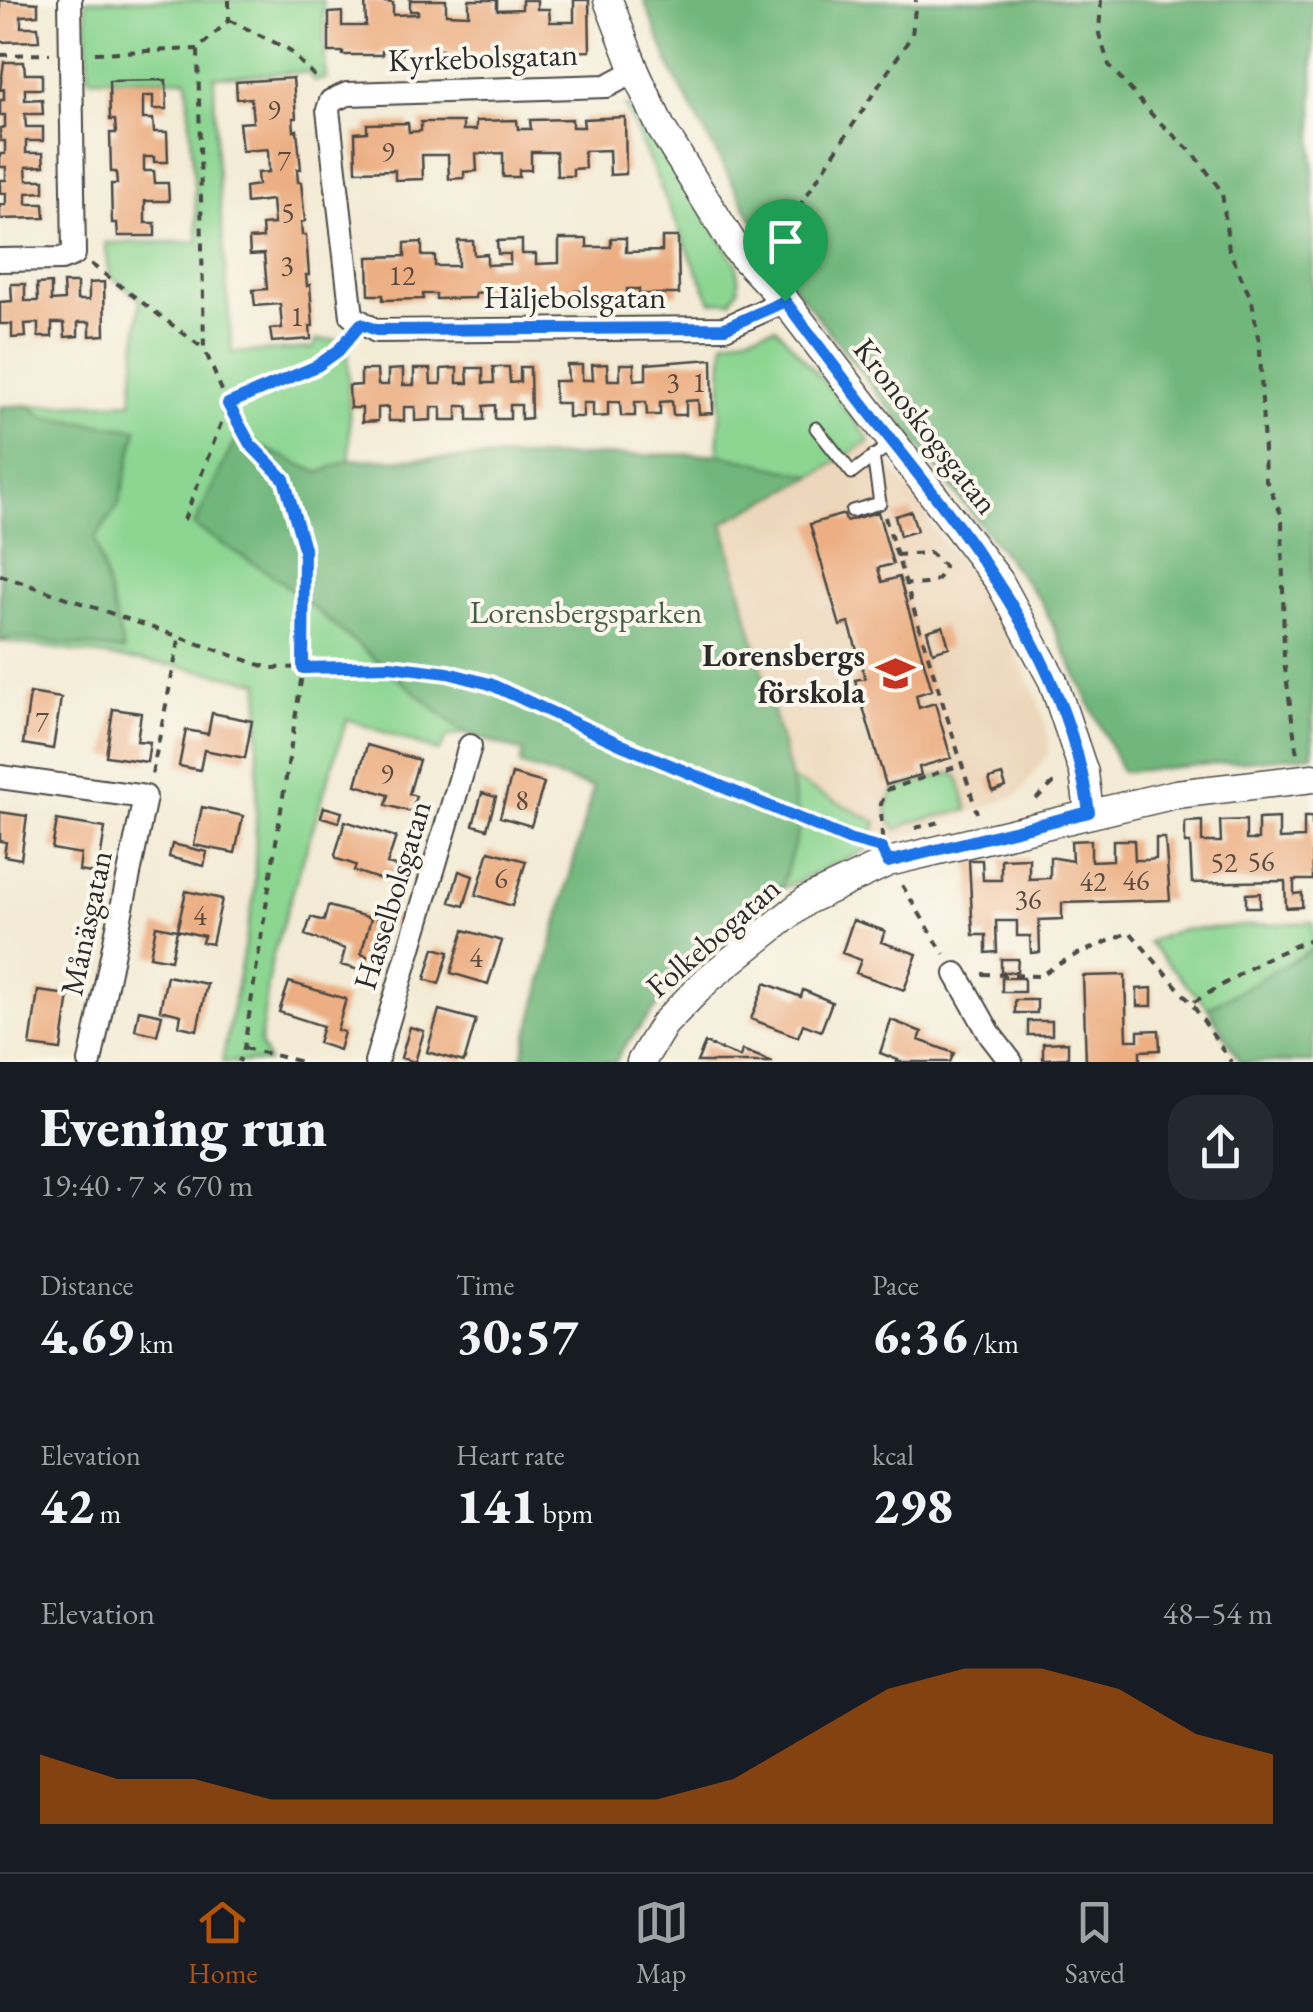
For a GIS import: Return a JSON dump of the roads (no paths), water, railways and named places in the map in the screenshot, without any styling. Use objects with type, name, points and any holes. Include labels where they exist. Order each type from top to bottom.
[{"type":"street","points":[[0,260],[61,260],[74,254],[70,0]]},
{"type":"street","name":"Kronoskogsgatan","points":[[608,0],[661,128],[736,249],[785,301],[883,449],[972,542],[999,581],[1052,681],[1072,730],[1084,773],[1089,812]]},
{"type":"street","name":"Kyrkebolsgatan","points":[[361,324],[352,316],[328,110],[331,101],[347,94],[608,86],[635,71]]},
{"type":"street","name":"Häljebolsgatan","points":[[361,324],[376,330],[725,328],[785,301]]},
{"type":"street","name":"Hasselbolsgatan","points":[[376,1062],[470,746]]},
{"type":"street","name":"Folkebogatan","points":[[641,1062],[664,1024],[708,979],[808,900],[884,855],[1176,794],[1306,772]]},
{"type":"street","name":"Månäsgatan","points":[[0,777],[145,796],[90,1062]]},
{"type":"street","points":[[956,974],[1011,1062]]},
{"type":"street","points":[[982,1062],[992,1036]]},
{"type":"lane","points":[[816,428],[852,473],[883,449]]},
{"type":"lane","points":[[852,510],[880,502],[883,449]]},
{"type":"place","name":"Lorensbergs förskola","points":[[895,673]]},
{"type":"park label","name":"Lorensbergsparken","points":[[586,612]]}]
